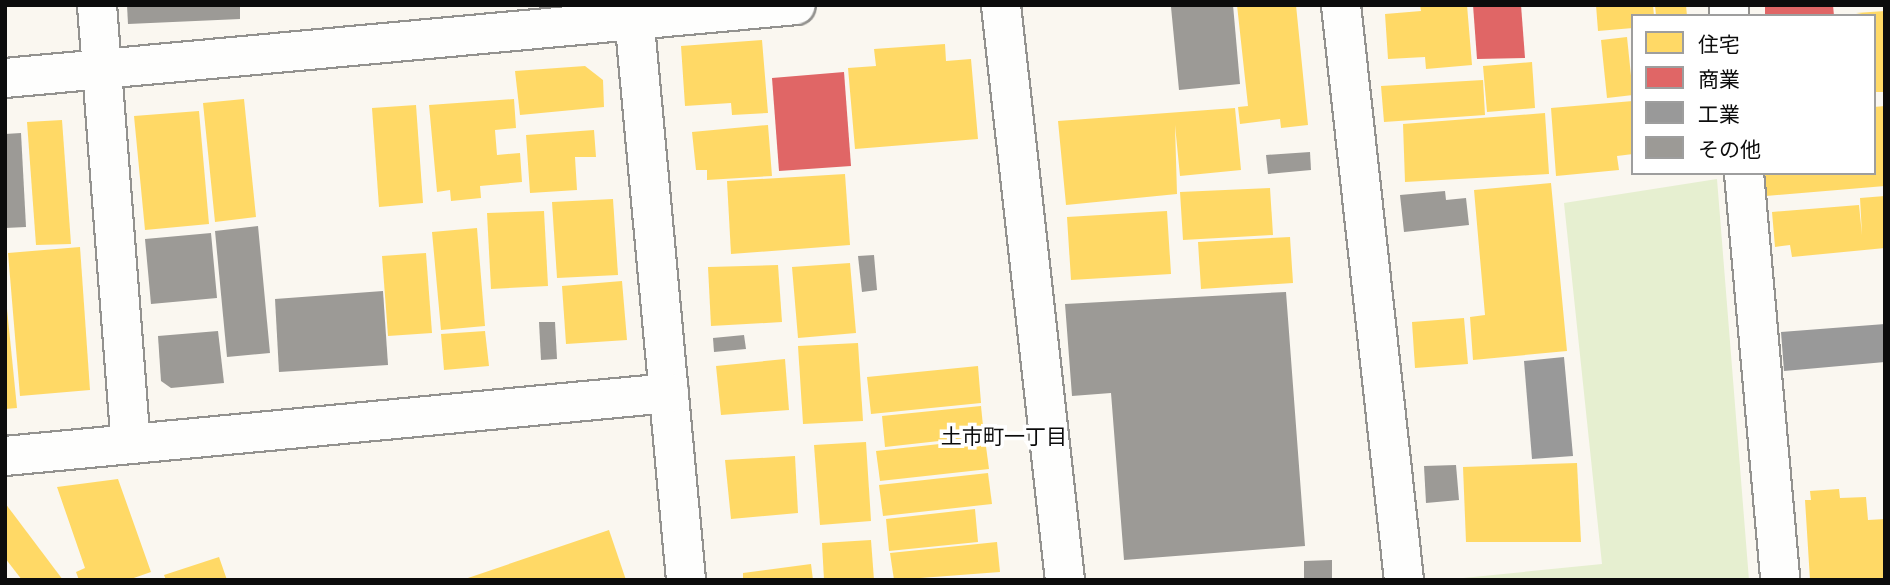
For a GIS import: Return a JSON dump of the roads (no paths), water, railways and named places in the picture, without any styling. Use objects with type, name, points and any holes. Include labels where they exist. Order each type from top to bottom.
[{"type":"street","points":[[97,5],[131,444]]},
{"type":"street","points":[[5,78],[634,12],[796,5]]},
{"type":"street","points":[[1001,5],[1065,580]]},
{"type":"street","points":[[1341,5],[1404,580]]},
{"type":"street","points":[[634,12],[687,580]]},
{"type":"street","points":[[1744,175],[1780,580]]},
{"type":"street","points":[[5,456],[669,393]]},
{"type":"district","name":"土市町一丁目","points":[[1004,437]]}]
